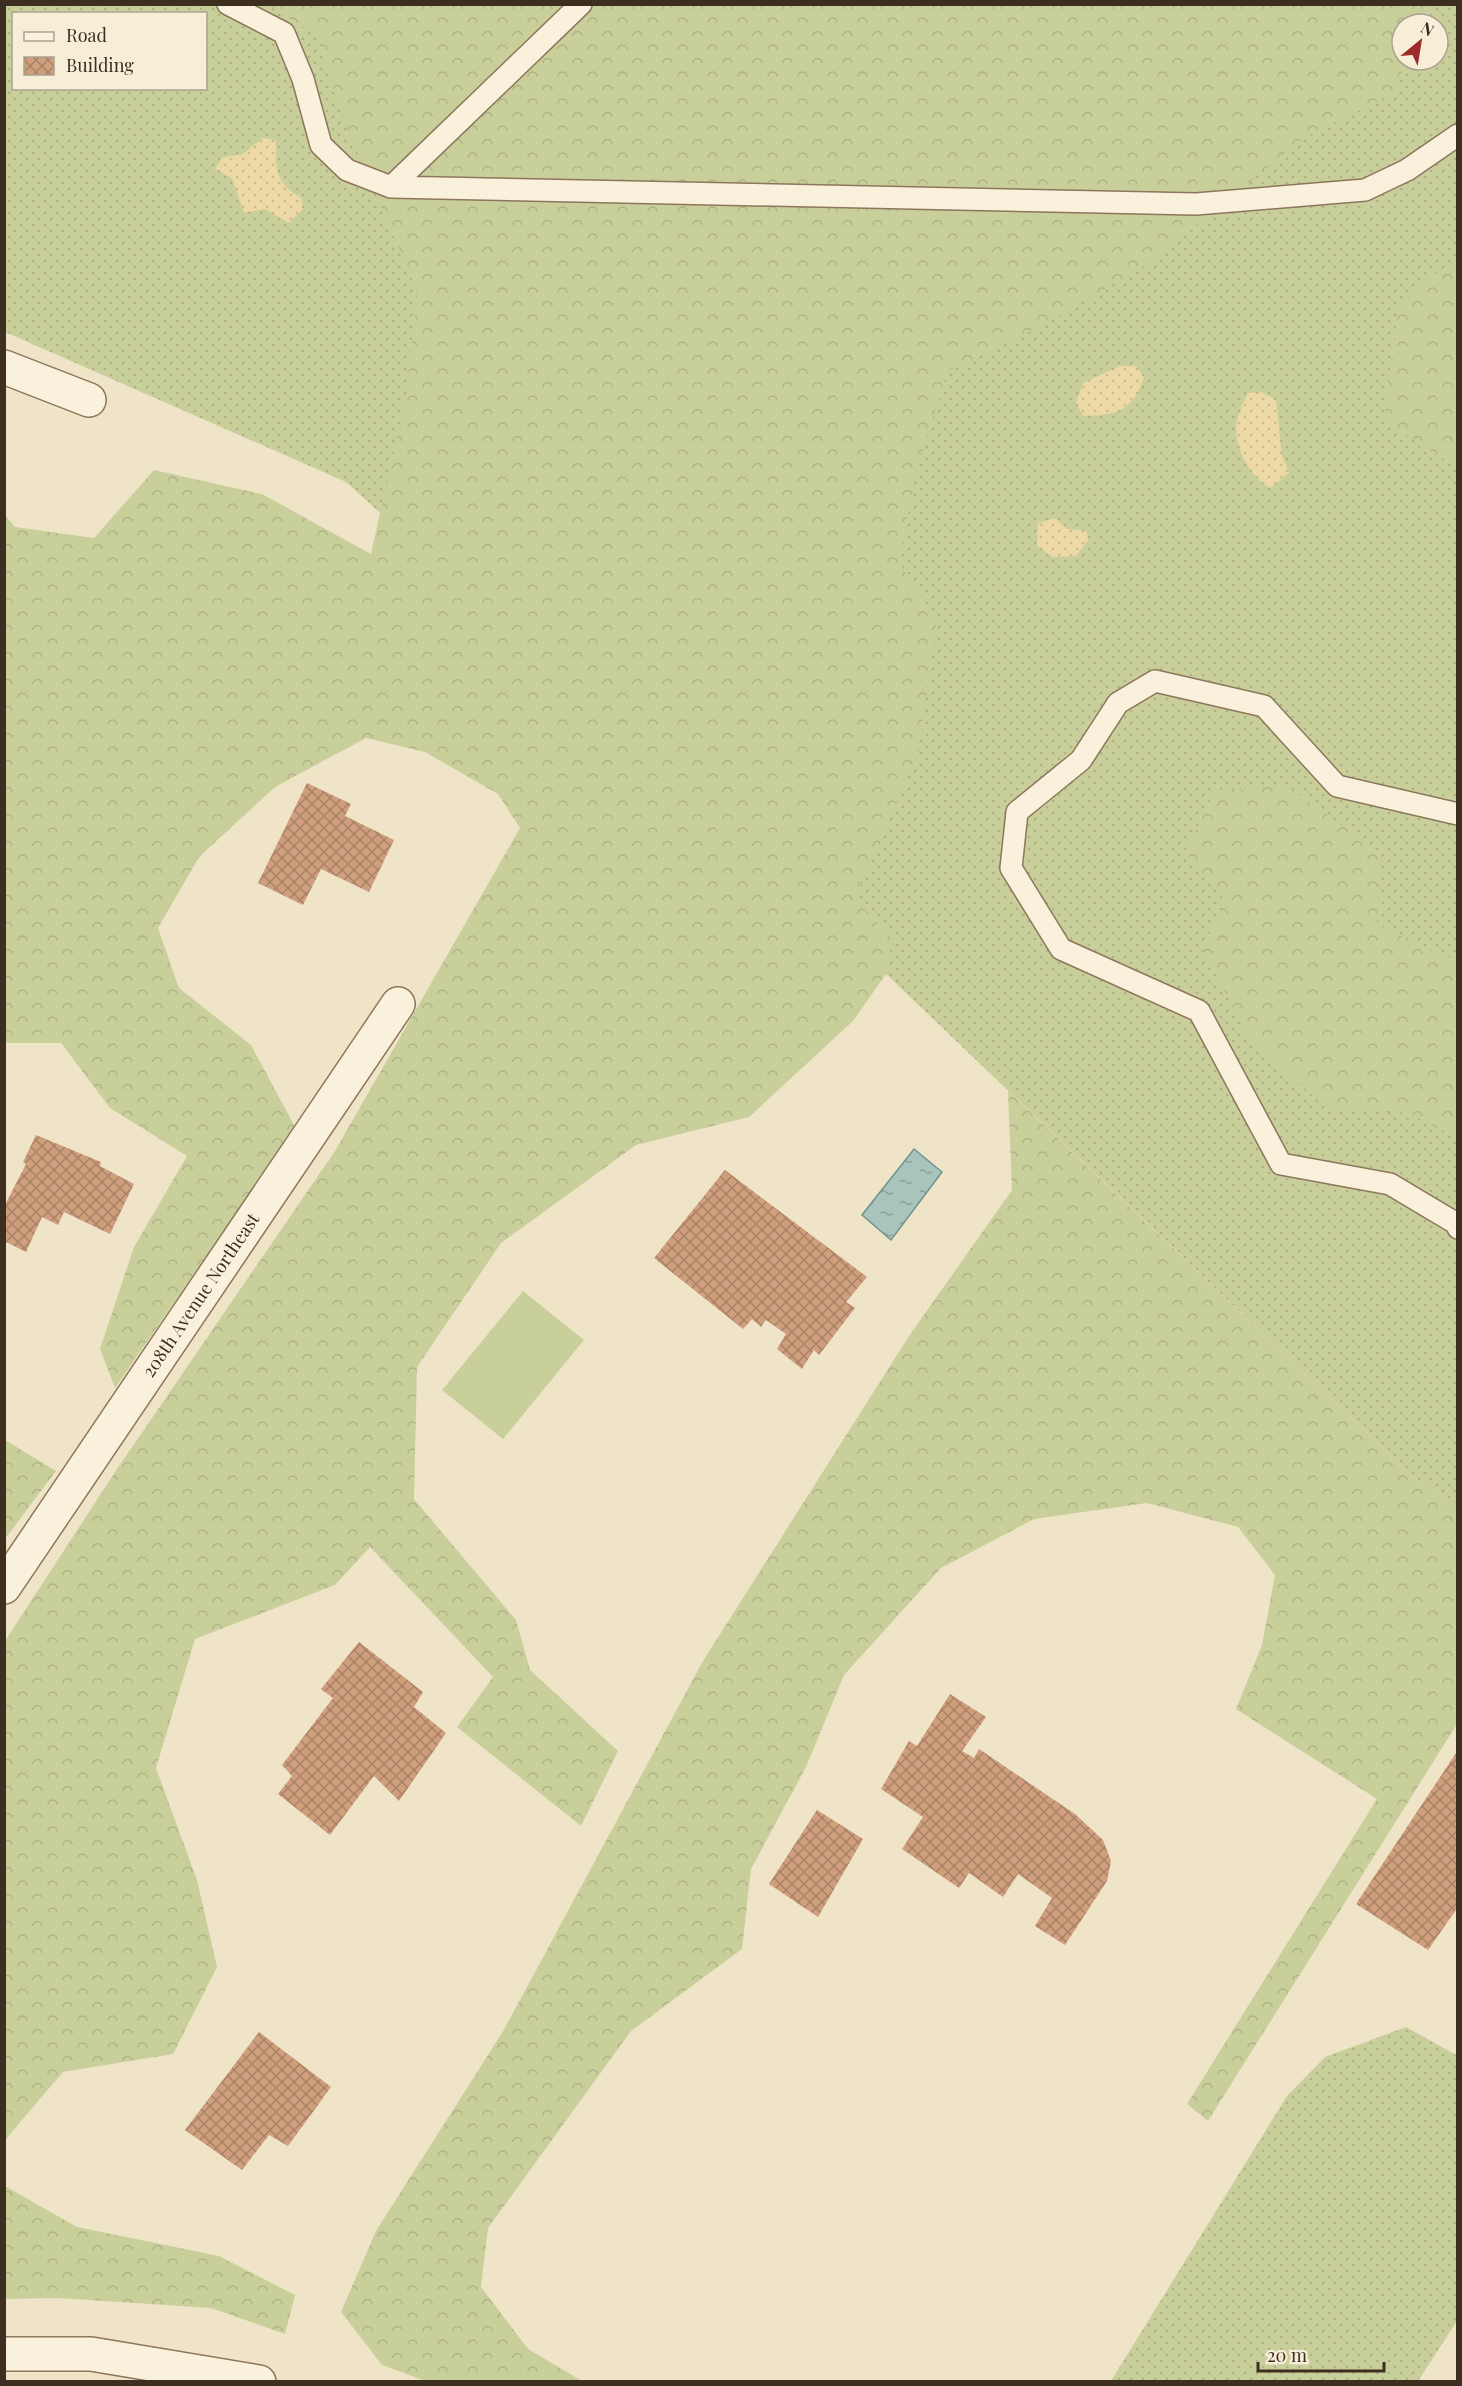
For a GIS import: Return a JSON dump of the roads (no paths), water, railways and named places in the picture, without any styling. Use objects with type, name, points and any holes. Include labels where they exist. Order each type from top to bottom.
[{"type":"street","points":[[4,367],[89,400]]},
{"type":"street","name":"208th Avenue Northeast","points":[[4,1587],[398,1004]]},
{"type":"street","points":[[4,2354],[91,2354],[259,2382]]},
{"type":"lane","points":[[228,4],[284,33],[303,79],[321,145],[347,170],[391,187],[1196,204],[1365,189],[1407,170],[1458,135]]},
{"type":"lane","points":[[391,187],[581,4]]},
{"type":"lane","points":[[1458,814],[1337,786],[1264,706],[1155,681],[1118,703],[1081,760],[1017,812],[1011,868],[1061,949],[1199,1011],[1281,1164],[1390,1184],[1457,1224],[1458,1228]]},
{"type":"water","points":[[914,1149],[942,1172],[891,1240],[862,1215]]}]
